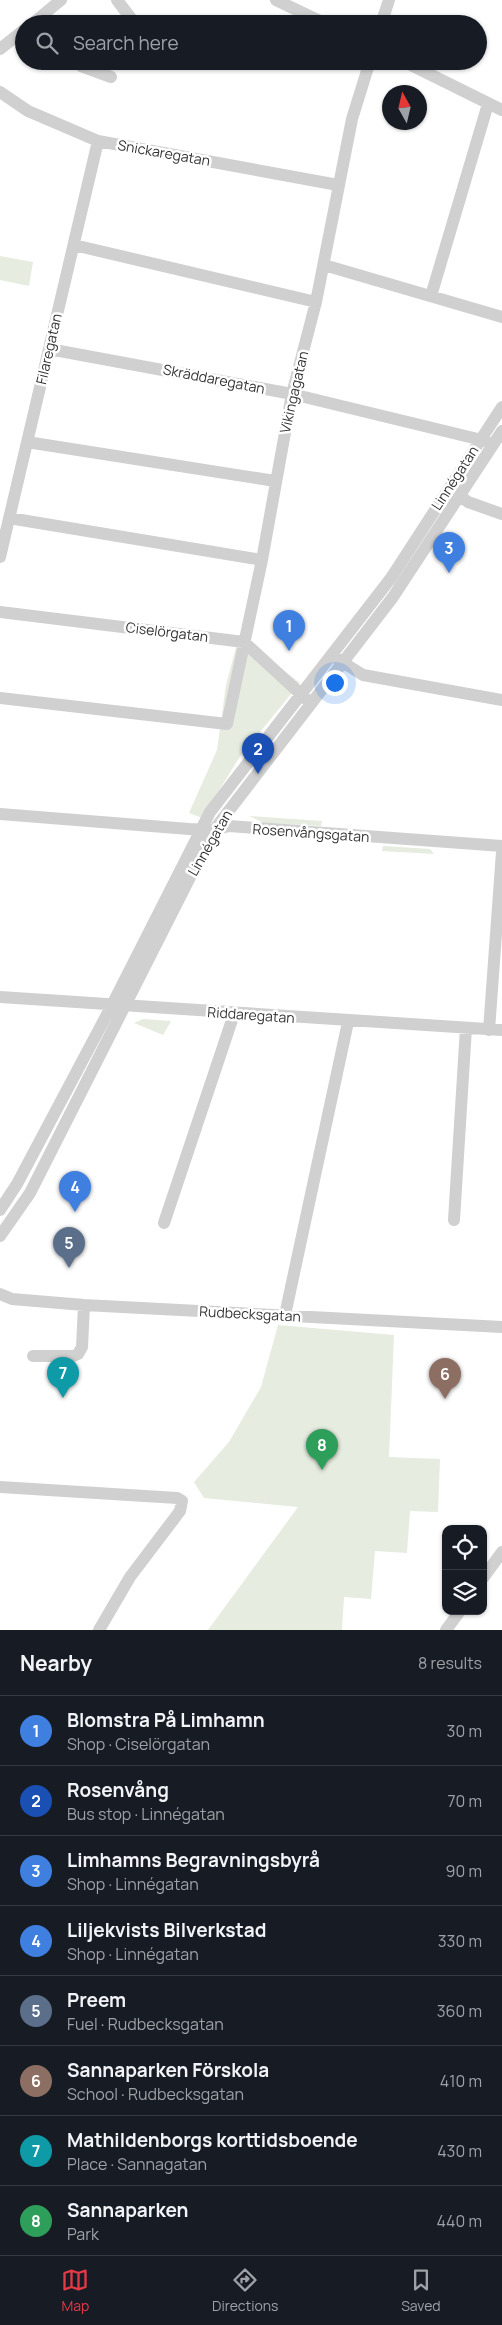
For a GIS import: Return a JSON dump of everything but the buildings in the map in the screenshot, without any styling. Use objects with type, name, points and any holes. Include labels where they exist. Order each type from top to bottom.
[{"type":"street","points":[[45,15],[61,0]]},
{"type":"street","points":[[117,0],[128,15]]},
{"type":"street","points":[[276,0],[307,15]]},
{"type":"street","points":[[384,15],[389,0]]},
{"type":"street","points":[[0,49],[15,37]]},
{"type":"street","points":[[91,70],[111,77]]},
{"type":"street","name":"Vikingagatan","points":[[0,698],[227,724],[262,560],[292,394],[316,302],[352,118],[367,70]]},
{"type":"street","points":[[421,70],[502,110]]},
{"type":"street","name":"Snickaregatan","points":[[0,92],[28,111],[98,141],[338,185]]},
{"type":"street","points":[[431,296],[488,104]]},
{"type":"street","name":"Filaregatan","points":[[0,557],[98,141]]},
{"type":"street","points":[[74,245],[316,302]]},
{"type":"street","points":[[324,265],[502,317]]},
{"type":"street","name":"Skräddaregatan","points":[[49,349],[292,394],[481,439],[493,444]]},
{"type":"street","name":"Linnégatan","points":[[0,1236],[30,1193],[214,830],[237,797],[258,774],[332,655],[391,578],[502,407]]},
{"type":"street","name":"Linnégatan","points":[[0,1210],[17,1184],[112,1005],[200,829],[226,789],[305,699],[343,663],[397,591],[502,431]]},
{"type":"street","points":[[27,442],[275,481]]},
{"type":"street","points":[[460,496],[468,502],[502,514]]},
{"type":"street","points":[[9,518],[262,560]]},
{"type":"street","name":"Ciselörgatan","points":[[0,612],[244,642]]},
{"type":"street","points":[[244,642],[305,699]]},
{"type":"street","points":[[332,655],[363,675],[502,700]]},
{"type":"street","name":"Rosenvångsgatan","points":[[0,814],[214,830],[229,826],[502,846]]},
{"type":"street","points":[[496,1030],[502,852]]},
{"type":"street","name":"Riddaregatan","points":[[0,997],[348,1022],[496,1030]]},
{"type":"street","points":[[164,1223],[234,1014]]},
{"type":"street","points":[[285,1315],[348,1022]]},
{"type":"street","points":[[454,1220],[466,1028]]},
{"type":"street","name":"Rudbecksgatan","points":[[0,1294],[12,1300],[84,1305],[502,1327]]},
{"type":"street","points":[[34,1356],[73,1356],[78,1354],[82,1347],[84,1305]]},
{"type":"street","points":[[0,1487],[177,1498],[182,1501],[180,1511],[130,1577],[100,1630]]},
{"type":"street","points":[[487,1573],[502,1552]]},
{"type":"street","points":[[446,1630],[457,1615]]},
{"type":"shaded area","points":[[0,256],[33,262],[29,286],[0,280]]},
{"type":"shaded area","points":[[239,636],[300,683],[239,758],[202,818],[189,813],[217,750],[226,685]]},
{"type":"shaded area","points":[[249,816],[322,821],[321,826],[264,823]]},
{"type":"shaded area","points":[[383,846],[430,849],[434,854],[382,851]]},
{"type":"shaded area","points":[[143,1019],[171,1021],[163,1035],[134,1023]]},
{"type":"shaded area","points":[[278,1325],[394,1335],[389,1457],[440,1459],[438,1512],[410,1511],[407,1553],[375,1551],[371,1599],[344,1597],[342,1630],[208,1630],[298,1507],[204,1498],[194,1482],[229,1442],[261,1387]]},
{"type":"place","name":"Limhamns Begravningsbyrå","points":[[449,573]]},
{"type":"place","name":"Blomstra På Limhamn","points":[[289,651]]},
{"type":"place","name":"Rosenvång","points":[[258,774]]},
{"type":"place","name":"Liljekvists Bilverkstad","points":[[75,1212]]},
{"type":"place","name":"Preem","points":[[69,1268]]},
{"type":"place","name":"Mathildenborgs korttidsboende","points":[[63,1398]]},
{"type":"place","name":"Sannaparken Förskola","points":[[445,1399]]},
{"type":"place","name":"Sannaparken","points":[[322,1470]]}]
